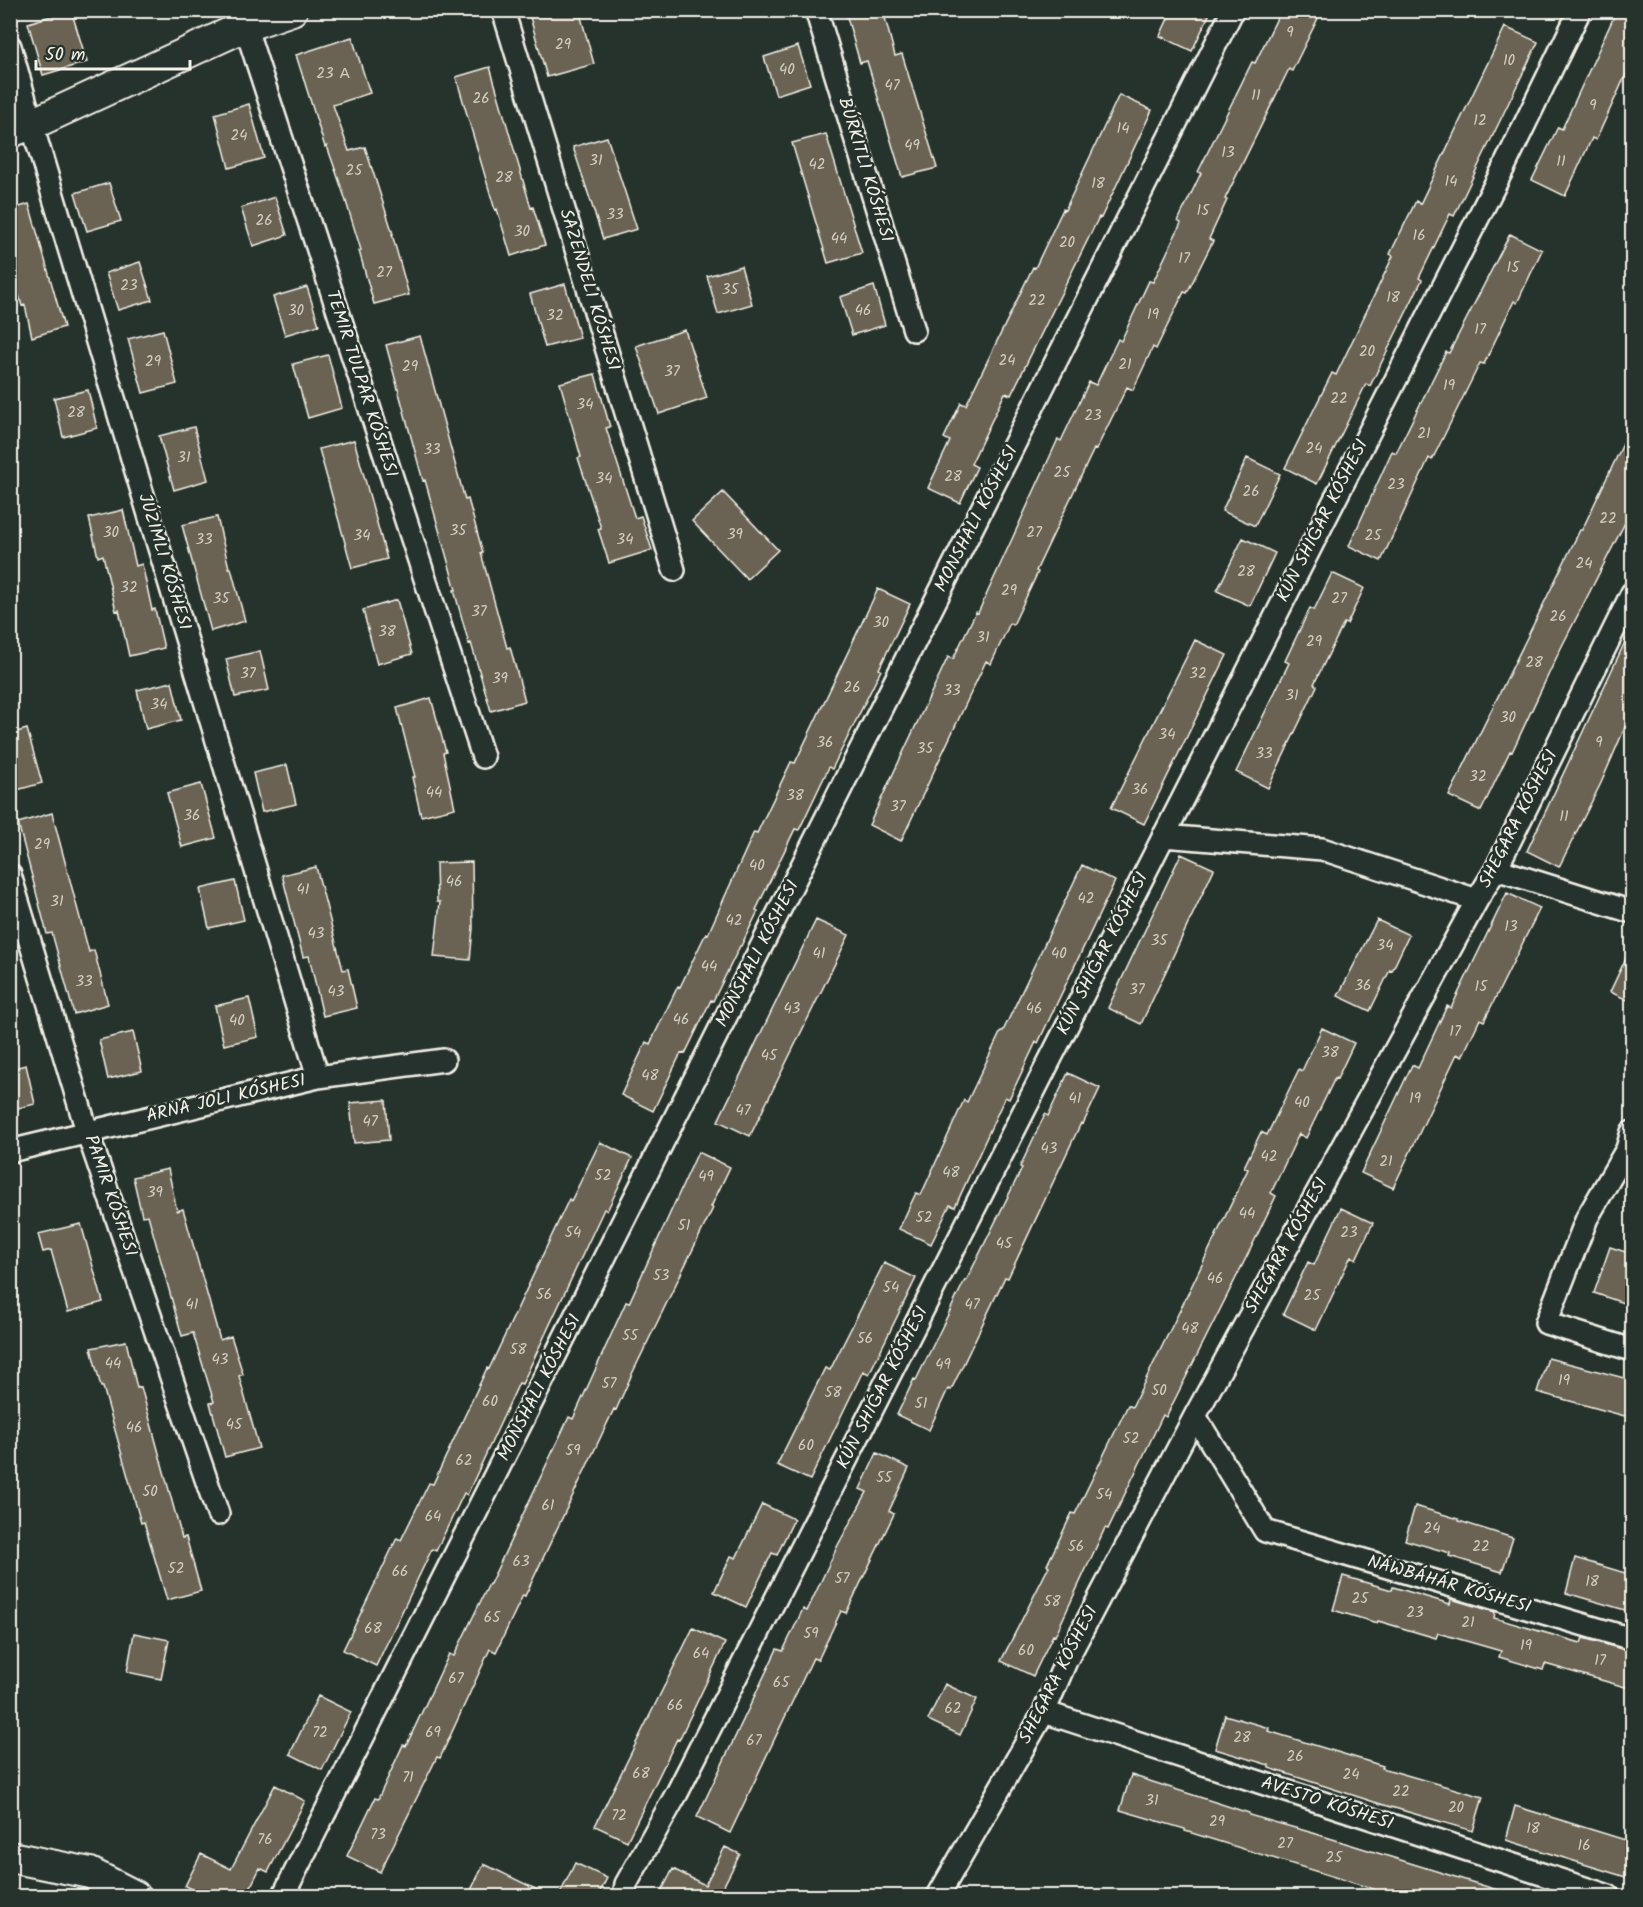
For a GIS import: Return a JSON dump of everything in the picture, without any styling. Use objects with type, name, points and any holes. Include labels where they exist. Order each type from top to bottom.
[{"type":"street","points":[[21,128],[242,18],[292,10]]},
{"type":"street","name":"SAZENDELI KÓSHESI","points":[[503,10],[674,570]]},
{"type":"street","name":"BÚRKITLI KÓSHESI","points":[[816,10],[914,330]]},
{"type":"street","points":[[283,1896],[1233,10]]},
{"type":"street","points":[[624,1896],[626,1884],[677,1793],[1504,165],[1580,10]]},
{"type":"street","name":"TEMIR TULPAR KÓSHESI","points":[[242,18],[483,758]]},
{"type":"street","name":"JÚZIMLI KÓSHESI","points":[[10,46],[21,128],[318,1077]]},
{"type":"street","name":"SHEGARA KÓSHESI","points":[[938,1896],[1044,1712],[1066,1661],[1195,1416],[1496,869],[1632,593]]},
{"type":"street","points":[[1163,836],[1322,849],[1477,900]]},
{"type":"street","points":[[1496,869],[1632,912]]},
{"type":"street","name":"PAMIR KÓSHESI","points":[[10,875],[87,1131],[218,1514]]},
{"type":"street","points":[[10,1151],[318,1077],[444,1060]]},
{"type":"street","points":[[1630,1144],[1587,1218],[1546,1323],[1632,1350]]},
{"type":"street","name":"NÁWBÁHÁR KÓSHESI","points":[[1195,1416],[1265,1531],[1632,1639]]},
{"type":"street","name":"AVESTO KÓSHESI","points":[[1044,1712],[1609,1896]]},
{"type":"street","points":[[10,1857],[90,1873],[124,1894]]},
{"type":"building","points":[[71,10],[87,62],[43,75],[28,23]]},
{"type":"building","points":[[528,10],[579,10],[594,64],[547,77]]},
{"type":"building","points":[[845,10],[883,10],[895,56],[902,54],[937,168],[902,177],[867,61],[860,63]]},
{"type":"building","points":[[1172,10],[1199,10],[1209,15],[1192,51],[1160,36]]},
{"type":"building","points":[[1281,10],[1322,10],[1292,71],[1289,69],[1225,199],[1227,200],[1209,239],[1213,241],[1187,293],[1184,292],[1156,349],[1153,347],[1133,390],[1127,387],[1096,450],[1094,449],[1013,625],[1010,623],[991,664],[986,661],[901,841],[869,825],[948,657],[953,659],[976,612],[978,613],[1058,439],[1061,441],[1089,382],[1096,385],[1118,339],[1121,341],[1149,281],[1153,282],[1181,223],[1178,221],[1201,173],[1198,172],[1252,62],[1255,63]]},
{"type":"building","points":[[1617,10],[1632,17],[1632,61],[1596,140],[1592,138],[1565,196],[1532,180],[1558,127],[1562,129]]},
{"type":"building","points":[[1505,27],[1538,42],[1454,216],[1450,214],[1419,278],[1422,280],[1370,386],[1366,384],[1317,484],[1285,468],[1332,373],[1336,375],[1393,256],[1390,254],[1416,201],[1420,204]]},
{"type":"building","points":[[352,37],[370,93],[333,105],[349,151],[365,147],[393,234],[409,295],[374,304],[344,195],[327,146],[325,147],[296,55]]},
{"type":"building","points":[[798,46],[810,84],[776,95],[764,57]]},
{"type":"building","points":[[490,67],[531,208],[533,207],[545,245],[511,256],[456,77]]},
{"type":"building","points":[[1119,95],[1152,110],[1101,218],[1099,217],[1011,395],[1005,393],[971,464],[977,467],[960,503],[928,488],[950,441],[944,438],[961,403],[966,405],[1033,267],[1035,268],[1063,209],[1065,210]]},
{"type":"building","points":[[249,104],[264,158],[229,168],[215,114]]},
{"type":"building","points":[[826,134],[862,253],[828,263],[792,143]]},
{"type":"building","points":[[607,137],[637,229],[603,239],[573,147]]},
{"type":"building","points":[[109,183],[121,221],[87,231],[75,193]]},
{"type":"building","points":[[275,197],[287,235],[253,246],[241,208]]},
{"type":"building","points":[[29,204],[64,327],[32,337],[25,305],[22,306],[10,265],[10,210]]},
{"type":"building","points":[[1510,234],[1542,250],[1517,303],[1514,301],[1484,364],[1480,363],[1432,460],[1429,458],[1381,561],[1349,546],[1392,451],[1396,453],[1446,352],[1449,353]]},
{"type":"building","points":[[140,262],[152,300],[118,310],[106,273]]},
{"type":"building","points":[[741,266],[752,304],[718,314],[707,276]]},
{"type":"building","points":[[565,284],[580,338],[545,347],[530,294]]},
{"type":"building","points":[[874,286],[885,325],[852,335],[840,297]]},
{"type":"building","points":[[307,287],[319,325],[285,335],[273,297]]},
{"type":"building","points":[[163,330],[177,384],[143,393],[128,339]]},
{"type":"building","points":[[685,330],[707,398],[659,414],[636,346]]},
{"type":"building","points":[[420,336],[465,500],[468,499],[507,648],[510,647],[525,701],[491,711],[471,643],[469,644],[454,590],[456,590],[386,345]]},
{"type":"building","points":[[328,355],[342,408],[308,418],[293,364]]},
{"type":"building","points":[[595,374],[610,427],[606,428],[635,518],[641,516],[652,550],[609,563],[598,529],[601,528],[578,458],[581,457],[560,383]]},
{"type":"building","points":[[88,390],[97,428],[63,437],[54,398]]},
{"type":"building","points":[[1632,425],[1632,509],[1481,811],[1449,796]]},
{"type":"building","points":[[194,427],[208,480],[174,490],[159,436]]},
{"type":"building","points":[[354,440],[387,559],[352,568],[319,449]]},
{"type":"building","points":[[1247,458],[1280,474],[1255,526],[1222,511]]},
{"type":"building","points":[[723,492],[778,550],[747,579],[692,521]]},
{"type":"building","points":[[123,510],[136,566],[142,564],[152,610],[155,609],[164,648],[129,656],[119,610],[116,611],[103,555],[98,557],[89,518]]},
{"type":"building","points":[[217,517],[245,621],[211,631],[182,525]]},
{"type":"building","points":[[1243,538],[1275,553],[1250,606],[1217,591]]},
{"type":"building","points":[[1332,573],[1364,588],[1314,684],[1317,686],[1268,788],[1236,772],[1289,663],[1285,661],[1310,608],[1314,610]]},
{"type":"building","points":[[878,589],[910,604],[879,669],[881,670],[832,769],[829,767],[799,830],[795,829],[741,946],[685,1054],[681,1053],[653,1111],[621,1095],[646,1042],[650,1044],[678,986],[680,987],[706,933],[708,934],[754,832],[757,833],[791,762],[795,763]]},
{"type":"building","points":[[397,600],[412,654],[377,664],[363,610]]},
{"type":"building","points":[[1632,627],[1632,711],[1601,783],[1559,867],[1527,851]]},
{"type":"building","points":[[1195,640],[1227,655],[1144,824],[1111,808]]},
{"type":"building","points":[[260,651],[269,690],[235,697],[226,659]]},
{"type":"building","points":[[172,682],[181,720],[146,729],[137,690]]},
{"type":"building","points":[[431,698],[446,752],[443,753],[455,808],[421,816],[412,777],[415,777],[397,708]]},
{"type":"building","points":[[27,729],[42,783],[10,792],[10,734]]},
{"type":"building","points":[[287,765],[296,804],[262,812],[253,773]]},
{"type":"building","points":[[201,784],[216,838],[182,847],[167,793]]},
{"type":"building","points":[[52,813],[89,952],[94,950],[108,1004],[74,1014],[52,933],[47,934],[18,823]]},
{"type":"building","points":[[1181,854],[1214,869],[1141,1024],[1108,1008]]},
{"type":"building","points":[[472,862],[473,928],[470,960],[434,957],[440,902],[437,902],[436,863]]},
{"type":"building","points":[[1082,865],[1115,881],[1038,1043],[1036,1042],[1009,1099],[1005,1097],[955,1207],[950,1205],[931,1244],[899,1229],[916,1193],[921,1195],[964,1100],[967,1102],[1003,1031]]},
{"type":"building","points":[[316,867],[343,970],[348,969],[357,1008],[323,1016],[309,956],[303,957],[282,875]]},
{"type":"building","points":[[235,881],[244,920],[209,928],[200,889]]},
{"type":"building","points":[[1507,893],[1540,908],[1484,1021],[1480,1019],[1462,1057],[1457,1054],[1393,1188],[1361,1173],[1412,1065],[1418,1068],[1447,1006],[1451,1008]]},
{"type":"building","points":[[816,920],[849,935],[750,1136],[718,1121]]},
{"type":"building","points":[[1377,920],[1409,935],[1370,1011],[1338,996]]},
{"type":"building","points":[[1632,945],[1632,1002],[1610,992]]},
{"type":"building","points":[[249,998],[258,1037],[224,1045],[215,1006]]},
{"type":"building","points":[[1322,1028],[1354,1043],[1306,1138],[1299,1134],[1271,1193],[1276,1196],[1251,1248],[1166,1417],[1163,1415],[1108,1529],[1105,1528],[1055,1636],[1053,1635],[1033,1676],[1001,1661],[1049,1566],[1047,1565],[1072,1513],[1075,1514],[1128,1405],[1132,1407],[1183,1304],[1248,1169],[1244,1167],[1261,1132],[1267,1135],[1299,1069],[1302,1071]]},
{"type":"building","points":[[133,1032],[142,1071],[108,1079],[99,1040]]},
{"type":"building","points":[[26,1065],[35,1104],[10,1110],[10,1069]]},
{"type":"building","points":[[1068,1073],[1100,1088],[1083,1124],[1081,1123],[1008,1278],[1005,1277],[951,1390],[948,1389],[929,1430],[897,1415],[1022,1168],[1020,1167],[1045,1114],[1048,1116]]},
{"type":"building","points":[[386,1100],[389,1140],[354,1143],[350,1103]]},
{"type":"building","points":[[600,1142],[632,1158],[607,1211],[604,1209],[467,1495],[464,1493],[436,1551],[432,1549],[376,1666],[343,1650],[397,1538],[401,1540],[429,1483],[433,1484],[569,1199],[571,1201]]},
{"type":"building","points":[[698,1152],[730,1167],[711,1207],[713,1208],[525,1596],[523,1595],[496,1652],[490,1649],[440,1758],[437,1757],[380,1872],[347,1856],[375,1798],[378,1799],[403,1745],[406,1746],[449,1654],[454,1656],[569,1417],[573,1419]]},
{"type":"building","points":[[168,1169],[177,1211],[183,1209],[220,1340],[231,1336],[243,1374],[239,1376],[259,1448],[225,1457],[210,1403],[214,1402],[193,1333],[182,1336],[148,1215],[142,1216],[133,1177]]},
{"type":"building","points":[[1341,1208],[1373,1223],[1356,1259],[1351,1256],[1316,1330],[1283,1314],[1308,1262],[1314,1265]]},
{"type":"building","points":[[81,1224],[103,1302],[68,1312],[51,1250],[43,1252],[38,1234]]},
{"type":"building","points":[[1610,1247],[1632,1254],[1632,1306],[1594,1293]]},
{"type":"building","points":[[884,1263],[916,1278],[869,1374],[863,1371],[810,1480],[777,1465],[825,1368],[830,1370]]},
{"type":"building","points":[[126,1341],[137,1388],[141,1387],[182,1538],[186,1537],[201,1591],[167,1600],[144,1522],[141,1523],[91,1348]]},
{"type":"building","points":[[1548,1358],[1632,1380],[1632,1418],[1537,1392]]},
{"type":"building","points":[[877,1453],[909,1468],[889,1511],[894,1514],[846,1613],[841,1611],[818,1660],[813,1658],[730,1833],[697,1817],[777,1649],[783,1651],[803,1609],[807,1611],[838,1545],[867,1492],[860,1489]]},
{"type":"building","points":[[762,1504],[794,1519],[777,1555],[772,1553],[746,1607],[714,1592],[731,1556],[736,1558]]},
{"type":"building","points":[[1415,1506],[1513,1538],[1502,1572],[1405,1540]]},
{"type":"building","points":[[1575,1558],[1632,1575],[1632,1612],[1566,1593]]},
{"type":"building","points":[[1343,1576],[1392,1590],[1393,1587],[1450,1604],[1451,1599],[1495,1612],[1494,1618],[1581,1643],[1583,1638],[1632,1652],[1632,1689],[1545,1664],[1543,1670],[1499,1657],[1501,1651],[1438,1633],[1436,1638],[1333,1610]]},
{"type":"building","points":[[693,1628],[725,1643],[679,1740],[677,1739],[627,1841],[595,1826]]},
{"type":"building","points":[[134,1633],[169,1640],[161,1679],[127,1672]]},
{"type":"building","points":[[945,1684],[977,1699],[960,1735],[928,1720]]},
{"type":"building","points":[[318,1696],[351,1712],[322,1770],[290,1754]]},
{"type":"building","points":[[1225,1715],[1269,1728],[1268,1731],[1383,1766],[1382,1768],[1483,1797],[1473,1831],[1374,1802],[1269,1768],[1269,1765],[1215,1749]]},
{"type":"building","points":[[1131,1775],[1249,1813],[1249,1815],[1504,1892],[1503,1896],[1396,1896],[1120,1810]]},
{"type":"building","points":[[275,1785],[305,1801],[268,1872],[260,1868],[246,1896],[205,1896],[185,1886],[201,1854],[231,1869]]},
{"type":"building","points":[[1515,1806],[1632,1842],[1632,1879],[1506,1840]]},
{"type":"building","points":[[725,1847],[740,1854],[720,1893],[727,1896],[659,1896],[673,1869],[705,1885]]},
{"type":"building","points":[[575,1863],[607,1878],[598,1896],[559,1896]]},
{"type":"building","points":[[484,1864],[550,1896],[468,1896]]}]
